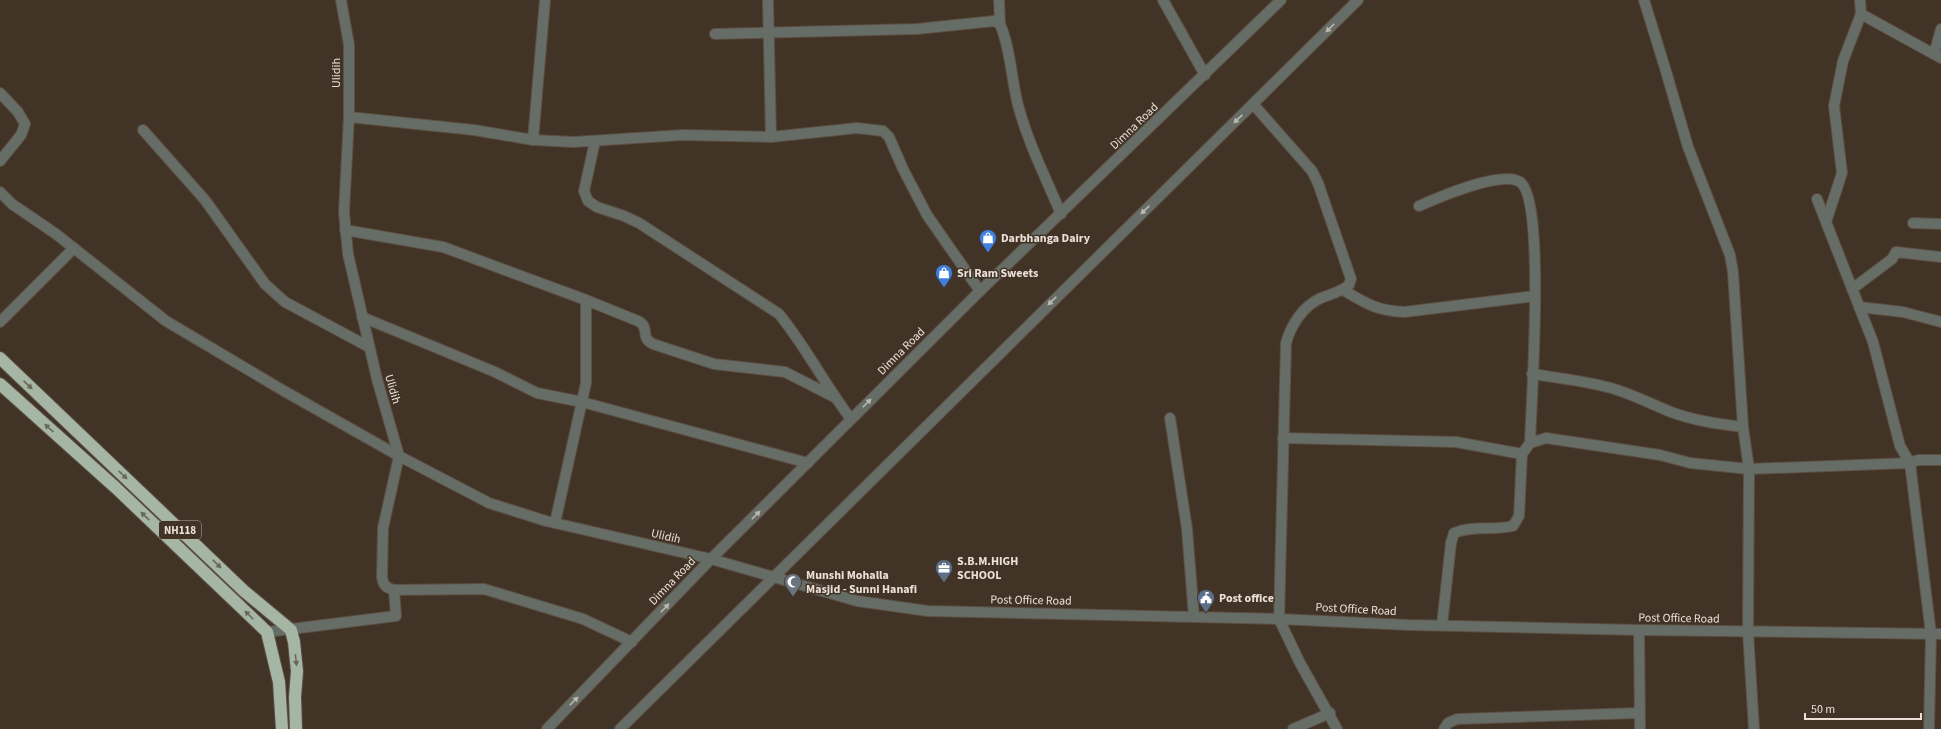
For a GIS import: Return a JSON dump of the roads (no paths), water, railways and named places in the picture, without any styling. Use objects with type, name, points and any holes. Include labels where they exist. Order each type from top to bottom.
[{"type":"highway","name":"NH118","points":[[0,358],[244,591],[291,630]]},
{"type":"highway","name":"NH118","points":[[0,384],[116,488],[267,632]]},
{"type":"highway","points":[[291,630],[294,642],[297,671],[295,698],[296,729]]},
{"type":"highway","points":[[267,632],[279,682],[282,729]]},
{"type":"street","name":"Ulidih","points":[[341,0],[349,45],[349,117],[344,212],[348,254],[377,379],[399,456],[489,503],[555,523],[711,560],[773,578]]},
{"type":"street","points":[[533,140],[545,0]]},
{"type":"street","points":[[768,0],[771,137]]},
{"type":"street","points":[[1000,0],[1000,24],[1012,65],[1017,104],[1061,214]]},
{"type":"street","points":[[1163,0],[1205,75]]},
{"type":"street","name":"Dimna Road","points":[[547,729],[711,560],[851,419],[980,291],[1281,0]]},
{"type":"street","points":[[620,729],[1358,0]]},
{"type":"street","points":[[1644,0],[1666,68],[1688,147],[1724,237],[1730,255],[1733,272],[1743,427],[1749,469],[1748,632],[1754,729]]},
{"type":"street","points":[[1826,222],[1842,173],[1834,106],[1843,61],[1861,14],[1860,0]]},
{"type":"street","points":[[1861,14],[1937,56],[1941,29]]},
{"type":"street","points":[[715,34],[918,29],[994,21],[1000,24]]},
{"type":"street","points":[[0,93],[18,112],[25,124],[21,135],[0,161]]},
{"type":"street","points":[[1253,104],[1312,171],[1318,183],[1351,279],[1349,285],[1343,290],[1312,303],[1290,329],[1286,343],[1283,438],[1279,619],[1300,663],[1330,714],[1337,729]]},
{"type":"street","points":[[349,117],[474,130],[533,140],[574,142],[683,135],[771,137],[857,128],[883,131],[889,137],[903,169],[927,215],[980,291]]},
{"type":"street","points":[[143,130],[205,200],[265,284],[274,293],[285,302],[370,347]]},
{"type":"street","points":[[595,141],[584,191],[588,201],[597,207],[624,216],[639,223],[779,314],[791,328],[834,397],[851,419]]},
{"type":"street","points":[[1418,206],[1449,193],[1490,182],[1508,179],[1520,182],[1526,190],[1533,222],[1536,277],[1530,443],[1522,454],[1519,516],[1512,526],[1500,529],[1466,528],[1454,534],[1451,543],[1442,625]]},
{"type":"street","points":[[0,192],[12,204],[74,248],[166,321],[284,391],[399,456],[383,528],[383,583],[388,588],[394,590],[484,590],[583,619],[632,642]]},
{"type":"street","points":[[1817,198],[1873,342],[1900,446],[1910,462],[1936,634],[1929,729]]},
{"type":"street","points":[[1913,223],[1941,224]]},
{"type":"street","points":[[345,230],[443,247],[586,300],[643,323],[646,329],[645,337],[647,341],[653,344],[714,364],[785,372],[834,397]]},
{"type":"street","points":[[0,322],[74,248]]},
{"type":"street","points":[[1852,289],[1892,259],[1896,252],[1941,257]]},
{"type":"street","points":[[1343,290],[1368,305],[1384,311],[1404,312],[1535,296]]},
{"type":"street","points":[[555,523],[586,383],[586,300]]},
{"type":"street","points":[[1859,307],[1903,312],[1941,322]]},
{"type":"street","points":[[362,317],[495,372],[537,393],[582,402],[808,463]]},
{"type":"street","points":[[1532,374],[1610,388],[1633,394],[1670,412],[1702,421],[1743,427]]},
{"type":"street","points":[[1170,418],[1187,529],[1194,617]]},
{"type":"street","points":[[1283,438],[1456,442],[1522,454]]},
{"type":"street","points":[[1530,443],[1546,438],[1660,455],[1690,463],[1749,469],[1941,460]]},
{"type":"street","name":"Post Office Road","points":[[773,578],[857,601],[928,611],[1279,619],[1639,630],[1936,634]]},
{"type":"street","points":[[267,632],[396,616],[394,590]]},
{"type":"street","points":[[1639,630],[1640,729]]},
{"type":"street","points":[[1444,729],[1448,724],[1457,720],[1639,713]]},
{"type":"street","points":[[1293,729],[1330,714]]},
{"type":"place","name":"Darbhanga Dairy","points":[[988,253]]},
{"type":"place","name":"Sri Ram Sweets","points":[[944,288]]},
{"type":"place","name":"S.B.M.HIGH SCHOOL","points":[[944,583]]},
{"type":"place","name":"Munshi Mohalla Masjid - Sunni Hanafi","points":[[793,597]]},
{"type":"place","name":"Post office","points":[[1206,613]]}]
